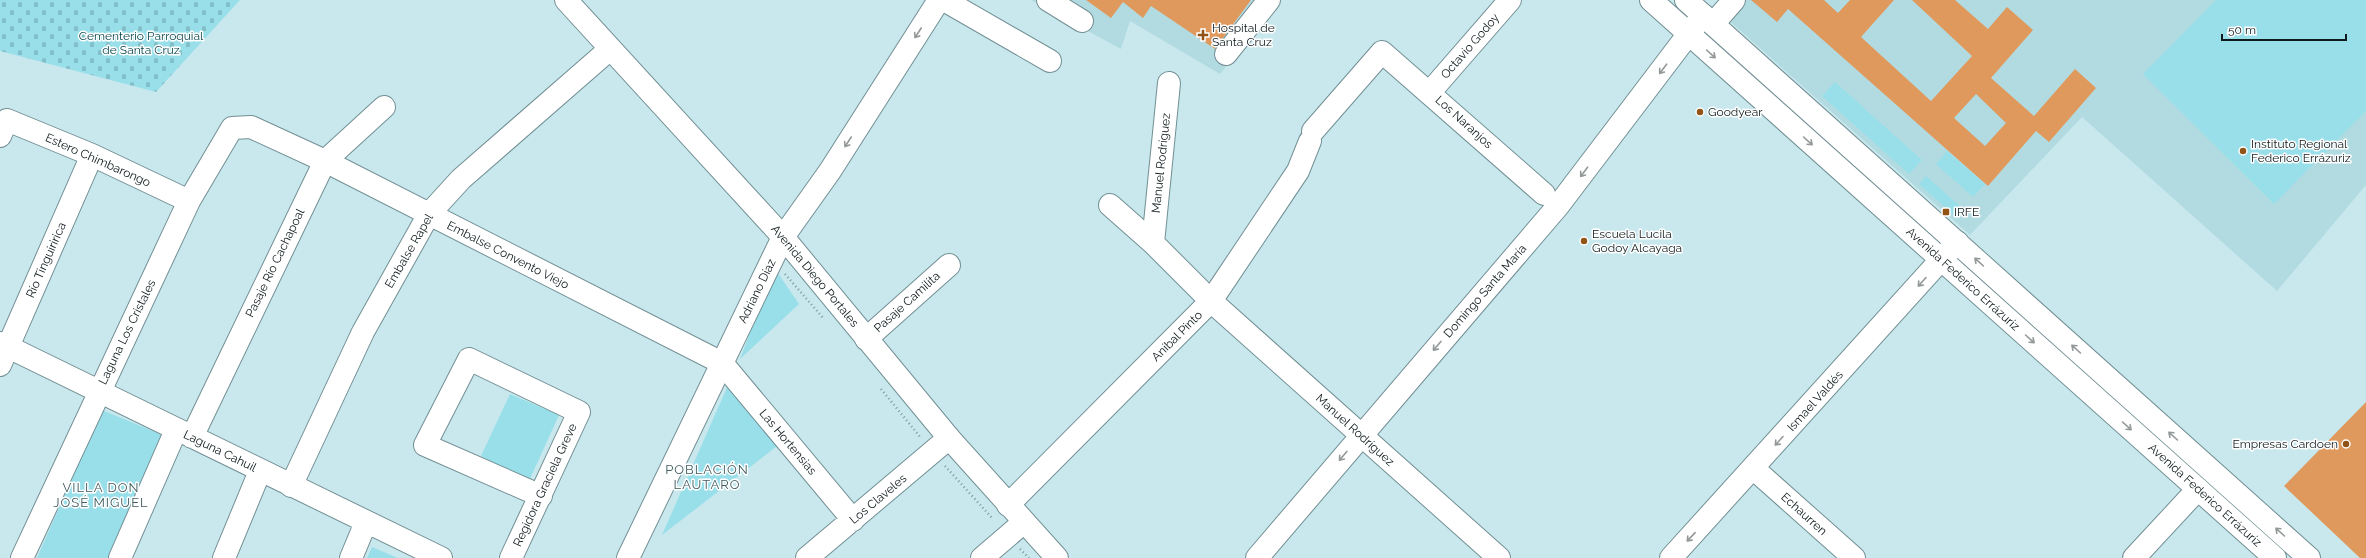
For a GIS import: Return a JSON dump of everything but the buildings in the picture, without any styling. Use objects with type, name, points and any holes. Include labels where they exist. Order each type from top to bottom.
[{"type":"street","name":"Avenida Diego Portales","points":[[566,0],[783,237],[949,438],[1008,505],[1016,529],[1057,558]]},
{"type":"street","name":"Adriano Díaz","points":[[628,558],[783,237],[830,171],[939,0]]},
{"type":"street","points":[[944,0],[1050,61]]},
{"type":"street","points":[[1048,0],[1082,21]]},
{"type":"street","points":[[1226,54],[1269,0]]},
{"type":"street","name":"Octavio Godoy","points":[[1430,92],[1510,0]]},
{"type":"street","name":"Avenida Federico Errázuriz","points":[[1651,0],[2275,558]]},
{"type":"street","name":"Avenida Federico Errázuriz","points":[[1686,0],[2309,558]]},
{"type":"street","name":"Domingo Santa María","points":[[1257,558],[1558,206],[1689,34],[1734,0]]},
{"type":"street","name":"Embalse Rapel","points":[[291,486],[363,332],[429,214],[462,179],[610,49]]},
{"type":"street","name":"Los Naranjos","points":[[1311,136],[1382,52],[1430,92],[1544,194]]},
{"type":"street","name":"Manuel Rodríguez","points":[[1153,243],[1169,83]]},
{"type":"street","name":"Pasaje Río Cachapoal","points":[[120,558],[325,160],[384,107]]},
{"type":"street","name":"Embalse Convento Viejo","points":[[251,127],[325,160],[722,363]]},
{"type":"street","name":"Laguna Los Cristales","points":[[22,558],[98,391],[189,201],[232,128],[251,127]]},
{"type":"street","name":"Estero Chimbarongo","points":[[4,128],[92,155],[189,201]]},
{"type":"street","name":"Aníbal Pinto","points":[[1008,505],[1211,301],[1298,171],[1311,136]]},
{"type":"street","name":"Río Tinguiririca","points":[[3,352],[92,155]]},
{"type":"street","name":"Manuel Rodríguez","points":[[1110,206],[1153,243],[1211,301],[1360,436],[1499,558]]},
{"type":"street","name":"Ismael Valdés","points":[[1671,558],[1754,469],[1957,242]]},
{"type":"street","name":"Pasaje Camilita","points":[[866,339],[949,265]]},
{"type":"street","name":"Laguna Cahuil","points":[[3,352],[98,391],[441,558]]},
{"type":"street","name":"Regidora Graciela Greve","points":[[511,558],[540,496],[578,412],[469,359],[425,445],[540,496]]},
{"type":"street","name":"Las Hortensias","points":[[722,363],[854,520]]},
{"type":"street","name":"Los Claveles","points":[[807,558],[854,520],[949,438]]},
{"type":"street","points":[[2134,558],[2198,489],[2200,468],[2197,457]]},
{"type":"street","name":"Echaurren","points":[[1754,469],[1854,558]]},
{"type":"street","points":[[224,558],[260,471]]},
{"type":"street","points":[[351,558],[366,522]]},
{"type":"street","points":[[982,558],[1016,529]]},
{"type":"path","points":[[772,260],[824,320]]},
{"type":"path","points":[[879,386],[932,453],[1016,529],[1029,558]]},
{"type":"shaded area","name":"Hospital de Santa Cruz","points":[[1031,0],[1280,0],[1220,74],[1130,21],[1121,49]]},
{"type":"shaded area","name":"Instituto Regional Federico Errázuriz","points":[[1723,0],[2366,0],[2366,185],[2277,291],[2082,117],[1970,235],[1716,9]]},
{"type":"green space","name":"Cementerio Parroquial de Santa Cruz","points":[[0,0],[240,0],[156,92],[0,51]]},
{"type":"green space","points":[[2216,0],[2366,0],[2366,111],[2274,204],[2143,74]]},
{"type":"green space","points":[[1835,82],[1922,160],[1909,174],[1822,96]]},
{"type":"green space","points":[[1947,151],[1985,184],[1973,197],[1936,164]]},
{"type":"green space","points":[[1926,176],[1963,209],[1956,217],[1919,184]]},
{"type":"green space","points":[[775,269],[799,304],[740,359]]},
{"type":"green space","points":[[729,383],[781,443],[662,535]]},
{"type":"green space","points":[[510,394],[559,415],[529,481],[481,456]]},
{"type":"green space","points":[[102,410],[165,436],[111,558],[37,558]]},
{"type":"green space","points":[[372,547],[398,558],[367,558]]},
{"type":"place","name":"Hospital de Santa Cruz","points":[[1203,35]]},
{"type":"place","name":"Goodyear","points":[[1700,112]]},
{"type":"place","name":"Instituto Regional Federico Errázuriz","points":[[2243,151]]},
{"type":"place","name":"IRFE","points":[[1946,212]]},
{"type":"place","name":"Escuela Lucila Godoy Alcayaga","points":[[1584,241]]},
{"type":"place","name":"Empresas Cardoen","points":[[2346,444]]},
{"type":"district","name":"POBLACIÓN LAUTARO","points":[[707,476]]},
{"type":"district","name":"VILLA DON JOSÉ MIGUEL","points":[[101,494]]}]
